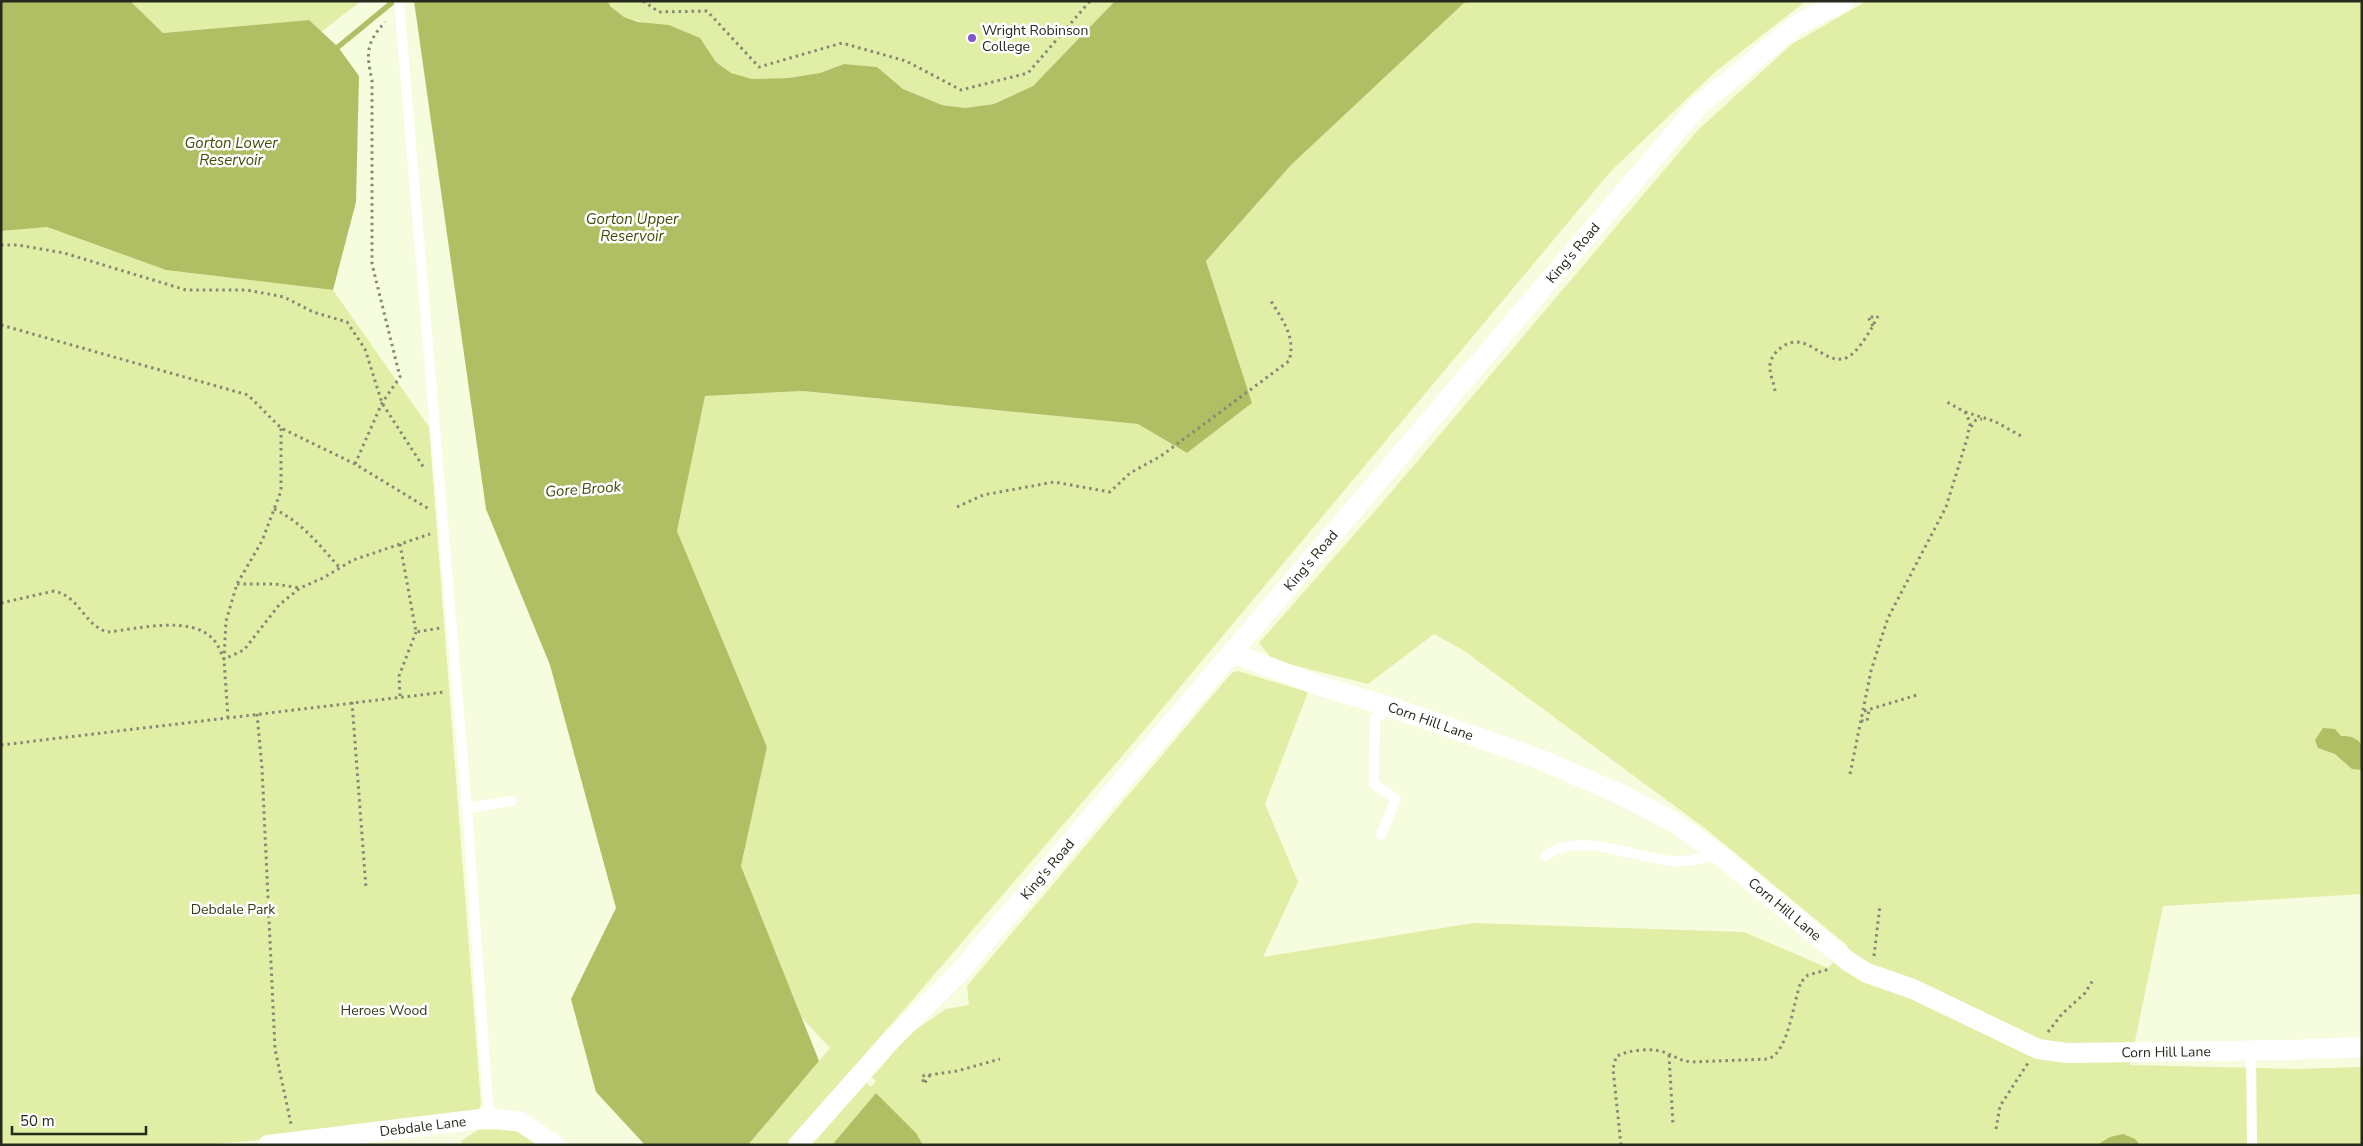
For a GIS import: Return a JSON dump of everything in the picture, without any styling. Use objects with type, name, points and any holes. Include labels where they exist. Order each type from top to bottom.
[{"type":"street","name":"King's Road","points":[[798,1145],[891,1040],[957,976],[1697,108],[1798,24],[1844,1]]},
{"type":"street","name":"Corn Hill Lane","points":[[1232,653],[1317,685],[1391,707],[1539,759],[1620,794],[1674,822],[1718,854],[1863,970],[1913,989],[1986,1026],[2038,1049],[2067,1053],[2251,1051],[2362,1047]]},
{"type":"street","name":"Debdale Lane","points":[[268,1145],[489,1118]]},
{"type":"street","points":[[489,1118],[521,1122],[555,1145]]},
{"type":"lane","points":[[400,1],[467,808],[489,1118]]},
{"type":"lane","points":[[1381,835],[1396,799],[1374,784],[1375,718],[1391,707]]},
{"type":"lane","points":[[467,808],[512,801]]},
{"type":"lane","points":[[1545,856],[1554,850],[1569,846],[1613,849],[1671,861],[1694,861],[1718,854]]},
{"type":"lane","points":[[2251,1051],[2252,1145]]},
{"type":"path","points":[[643,1],[659,12],[707,11],[759,67],[842,43],[906,61],[961,90],[1028,73],[1090,1]]},
{"type":"path","points":[[355,464],[382,403],[400,377],[372,264],[372,80],[368,61],[371,37],[385,22]]},
{"type":"path","points":[[1,245],[18,245],[64,253],[186,290],[247,290],[284,297],[313,312],[347,322],[365,349],[382,403],[424,468],[425,476]]},
{"type":"path","points":[[957,507],[983,495],[1054,482],[1110,492],[1130,473],[1161,456],[1289,361],[1293,348],[1288,329],[1272,301]]},
{"type":"path","points":[[1,325],[248,395],[282,428],[355,464],[442,517]]},
{"type":"path","points":[[1775,391],[1769,366],[1773,355],[1787,343],[1809,344],[1831,357],[1841,360],[1851,356],[1873,326]]},
{"type":"path","points":[[1947,402],[1965,412],[1994,421],[2023,437]]},
{"type":"path","points":[[1850,774],[1874,661],[1886,626],[1946,507],[1969,431],[1970,424],[1965,412]]},
{"type":"path","points":[[1969,431],[1976,420],[1985,419]]},
{"type":"path","points":[[228,718],[224,659],[226,621],[237,584],[262,541],[282,491],[282,428]]},
{"type":"path","points":[[428,501],[430,518]]},
{"type":"path","points":[[274,509],[290,516],[307,531],[340,568]]},
{"type":"path","points":[[224,659],[244,650],[279,605],[300,588],[353,560],[432,534],[431,526]]},
{"type":"path","points":[[400,544],[416,632],[399,676],[400,697]]},
{"type":"path","points":[[237,584],[275,584],[300,588]]},
{"type":"path","points":[[1,603],[54,591],[60,592],[74,600],[92,623],[102,631],[177,625],[195,629],[213,639],[224,659]]},
{"type":"path","points":[[416,632],[451,626]]},
{"type":"path","points":[[1,745],[456,690]]},
{"type":"path","points":[[1864,711],[1917,695]]},
{"type":"path","points":[[352,702],[366,888]]},
{"type":"path","points":[[1862,721],[1867,721],[1869,710]]},
{"type":"path","points":[[257,714],[262,768],[275,1049],[295,1142]]},
{"type":"path","points":[[1621,1145],[1613,1069],[1616,1058],[1624,1052],[1656,1051],[1682,1061],[1692,1062],[1774,1057],[1784,1040],[1801,982],[1808,975],[1844,967],[1863,970],[1872,962],[1877,942],[1880,905]]},
{"type":"path","points":[[1996,1129],[2000,1106],[2062,1014],[2085,993],[2093,980]]},
{"type":"path","points":[[1669,1055],[1674,1126]]},
{"type":"path","points":[[930,1075],[973,1067],[1000,1059]]},
{"type":"green space","points":[[130,1],[361,1],[321,32],[309,20],[163,33]]},
{"type":"green space","points":[[608,1],[1115,1],[1033,86],[994,104],[965,108],[942,105],[903,89],[877,67],[844,64],[820,73],[788,78],[752,79],[731,73],[716,62],[699,38],[624,17],[610,6]]},
{"type":"green space","points":[[1471,1],[1806,1],[1715,72],[1611,171],[1141,734],[853,1069],[871,1087],[876,1081],[868,1074],[912,1032],[946,1009],[969,1005],[967,986],[1229,676],[1233,672],[1238,671],[1308,692],[1265,804],[1298,882],[1263,957],[1473,923],[1744,932],[1828,968],[1848,946],[1706,829],[1463,650],[1434,634],[1368,684],[1273,660],[1259,643],[1387,497],[1698,130],[1792,44],[1867,1],[2362,1],[2362,894],[2163,906],[2130,1065],[2298,1069],[2362,1067],[2362,1145],[923,1145],[916,1133],[876,1093],[832,1145],[748,1145],[830,1048],[802,1018],[741,866],[767,747],[677,531],[705,396],[803,391],[1138,424],[1187,453],[1252,403],[1206,261],[1291,165],[1464,3]]},
{"type":"green space","name":"Debdale Park","points":[[47,227],[166,270],[333,290],[429,427],[481,1104],[477,1113],[302,1136],[205,1145],[1,1145],[1,231]]},
{"type":"green space","points":[[515,1129],[541,1145],[461,1145],[461,1141],[478,1130]]},
{"type":"water","name":"Gorton Lower Reservoir","points":[[1,1],[130,1],[163,33],[309,20],[338,47],[359,76],[356,202],[333,290],[166,270],[47,227],[1,231]]},
{"type":"water","name":"Gorton Upper Reservoir","points":[[414,1],[608,1],[610,6],[624,17],[638,22],[669,25],[700,38],[716,62],[731,73],[752,79],[788,78],[820,73],[844,64],[877,67],[903,89],[942,105],[965,108],[994,104],[1033,86],[1115,1],[1471,1],[1464,3],[1291,165],[1206,261],[1252,403],[1187,453],[1138,424],[803,391],[705,396],[677,531],[767,747],[741,866],[819,1061],[748,1145],[645,1145],[596,1092],[571,999],[616,908],[550,665],[486,509]]},
{"type":"water","points":[[2323,728],[2335,729],[2341,736],[2347,736],[2360,742],[2362,745],[2362,770],[2352,769],[2335,754],[2318,748],[2315,740]]},
{"type":"water","points":[[876,1093],[916,1133],[923,1145],[832,1145]]},
{"type":"water","points":[[2123,1134],[2135,1139],[2140,1145],[2097,1145],[2110,1137]]},
{"type":"waterway","points":[[338,47],[394,1]]},
{"type":"place","name":"Wright Robinson College","points":[[972,38]]},
{"type":"water label","name":"Gore Brook","points":[[583,489]]},
{"type":"park label","name":"Heroes Wood","points":[[384,1010]]}]
